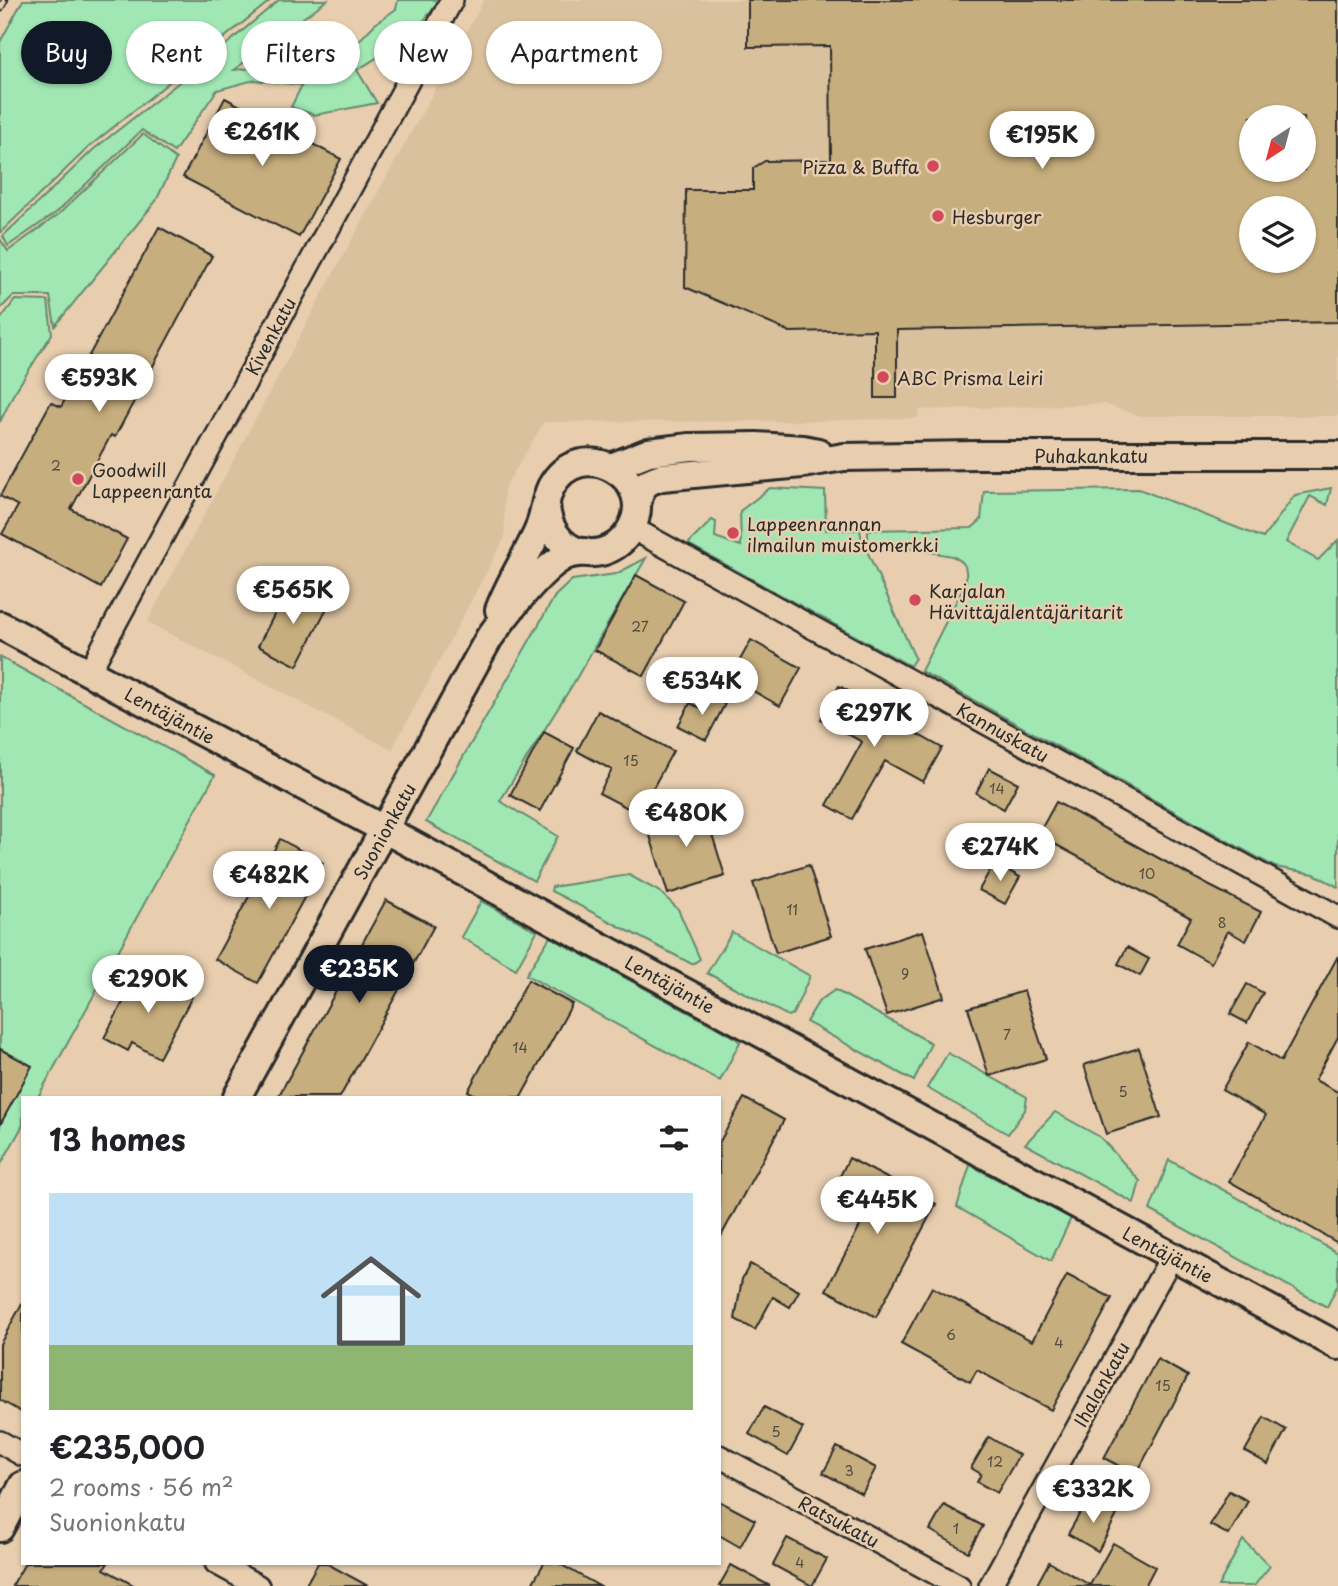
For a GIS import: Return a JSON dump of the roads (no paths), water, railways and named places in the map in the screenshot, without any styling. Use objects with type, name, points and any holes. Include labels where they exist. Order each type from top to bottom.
[{"type":"street","name":"Kivenkatu","points":[[89,672],[452,0]]},
{"type":"street","name":"Puhakankatu","points":[[611,467],[649,452],[690,447],[792,448],[844,457]]},
{"type":"street","name":"Puhakankatu","points":[[634,516],[640,491],[645,484],[663,477],[802,464],[844,457],[1338,455]]},
{"type":"street","points":[[598,462],[611,467],[621,473],[635,493],[634,516],[626,537],[617,545],[596,553],[573,549],[555,535],[549,525],[546,502],[550,490],[555,480],[572,466],[598,462]]},
{"type":"street","name":"Suonionkatu","points":[[489,638],[508,588],[542,522],[546,502]]},
{"type":"street","name":"Kannuskatu","points":[[634,516],[1338,916]]},
{"type":"street","name":"Suonionkatu","points":[[238,1096],[489,638],[507,612],[547,570],[567,555],[585,552]]},
{"type":"street","name":"Lentäjäntie","points":[[0,625],[386,829],[1338,1346]]},
{"type":"street","name":"Ihalankatu","points":[[990,1586],[1172,1256]]},
{"type":"street","points":[[0,1442],[21,1454]]},
{"type":"street","name":"Ratsukatu","points":[[721,1458],[959,1586]]},
{"type":"street","points":[[0,1528],[21,1489]]},
{"type":"street","points":[[220,1565],[258,1586]]},
{"type":"railway","points":[[0,9],[5,0]]},
{"type":"place","name":"Pizza & Buffa","points":[[933,166]]},
{"type":"place","name":"Hesburger","points":[[938,216]]},
{"type":"place","name":"ABC Prisma Leiri","points":[[883,377]]},
{"type":"place","name":"Goodwill Lappeenranta","points":[[78,479]]},
{"type":"place","name":"Lappeenrannan ilmailun muistomerkki","points":[[733,533]]},
{"type":"place","name":"Karjalan Hävittäjälentäjäritarit","points":[[915,600]]}]
